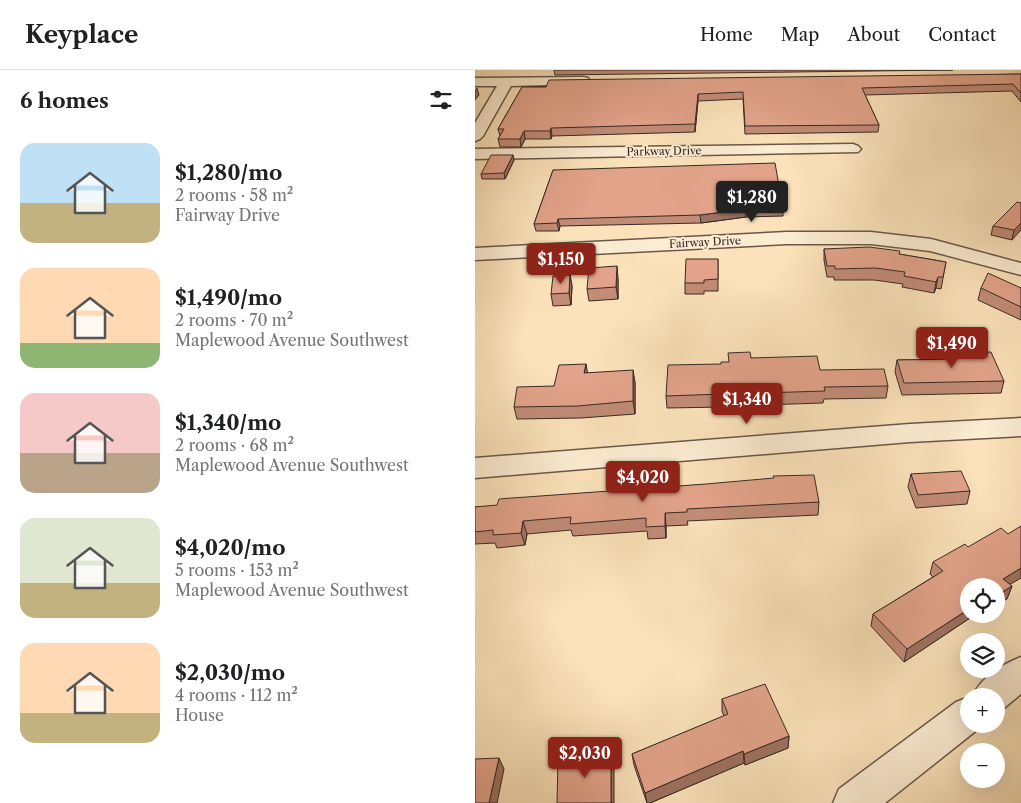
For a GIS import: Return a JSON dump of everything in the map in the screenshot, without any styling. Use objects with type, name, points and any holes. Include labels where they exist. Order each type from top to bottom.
[{"type":"street","points":[[475,136],[506,82],[531,70]]},
{"type":"street","points":[[475,82],[599,80]]},
{"type":"street","name":"Parkway Drive","points":[[475,154],[853,149]]},
{"type":"street","name":"Fairway Drive","points":[[475,254],[787,238],[871,238],[931,245],[1021,269]]},
{"type":"street","points":[[475,468],[910,433],[1021,427]]},
{"type":"street","points":[[1001,688],[1021,673]]},
{"type":"street","points":[[853,803],[960,721]]},
{"type":"building","points":[[1021,74],[1021,93],[1013,84],[862,88],[879,125],[745,126],[743,92],[698,94],[695,124],[551,128],[550,131],[524,131],[520,139],[498,139],[504,129],[498,129],[522,87],[546,87],[549,80]]},
{"type":"building","points":[[491,155],[513,155],[504,173],[481,174]]},
{"type":"building","points":[[775,163],[783,209],[746,209],[700,215],[558,219],[557,223],[534,224],[553,170]]},
{"type":"building","points":[[1017,202],[1021,203],[1021,223],[1014,230],[993,226]]},
{"type":"building","points":[[869,247],[900,251],[899,254],[946,262],[943,277],[938,277],[936,282],[904,276],[905,272],[875,268],[835,269],[835,266],[827,266],[824,249]]},
{"type":"building","points":[[686,259],[718,259],[718,279],[704,280],[704,283],[685,283]]},
{"type":"building","points":[[617,266],[616,287],[587,289],[589,268]]},
{"type":"building","points":[[988,273],[1021,288],[1021,307],[981,288]]},
{"type":"building","points":[[570,275],[569,293],[551,294],[553,276]]},
{"type":"building","points":[[750,352],[751,358],[817,356],[820,370],[884,369],[888,386],[824,387],[825,391],[762,393],[762,396],[723,397],[723,394],[666,396],[668,365],[721,364],[721,362],[729,362],[728,353]]},
{"type":"building","points":[[991,352],[1004,381],[904,383],[897,360],[957,359],[955,353]]},
{"type":"building","points":[[586,364],[584,373],[633,370],[633,401],[578,406],[514,407],[517,387],[554,386],[559,365]]},
{"type":"building","points":[[961,471],[970,491],[918,495],[911,474]]},
{"type":"building","points":[[814,475],[819,502],[687,509],[687,512],[665,513],[665,526],[646,527],[646,518],[570,524],[571,517],[523,521],[521,533],[493,535],[493,530],[475,532],[475,507],[497,505],[499,499],[706,484],[774,478],[773,476]]},
{"type":"building","points":[[1021,526],[1021,568],[1005,578],[960,578],[960,615],[907,649],[873,614],[943,571],[933,562],[965,544],[968,547],[1001,528],[1008,534]]},
{"type":"building","points":[[1005,581],[1012,586],[1005,590]]},
{"type":"building","points":[[765,684],[789,736],[744,754],[743,751],[645,793],[632,754],[728,714],[722,699]]},
{"type":"building","points":[[611,752],[611,803],[557,803],[558,759]]},
{"type":"building","points":[[499,758],[489,803],[475,803],[475,759]]}]
